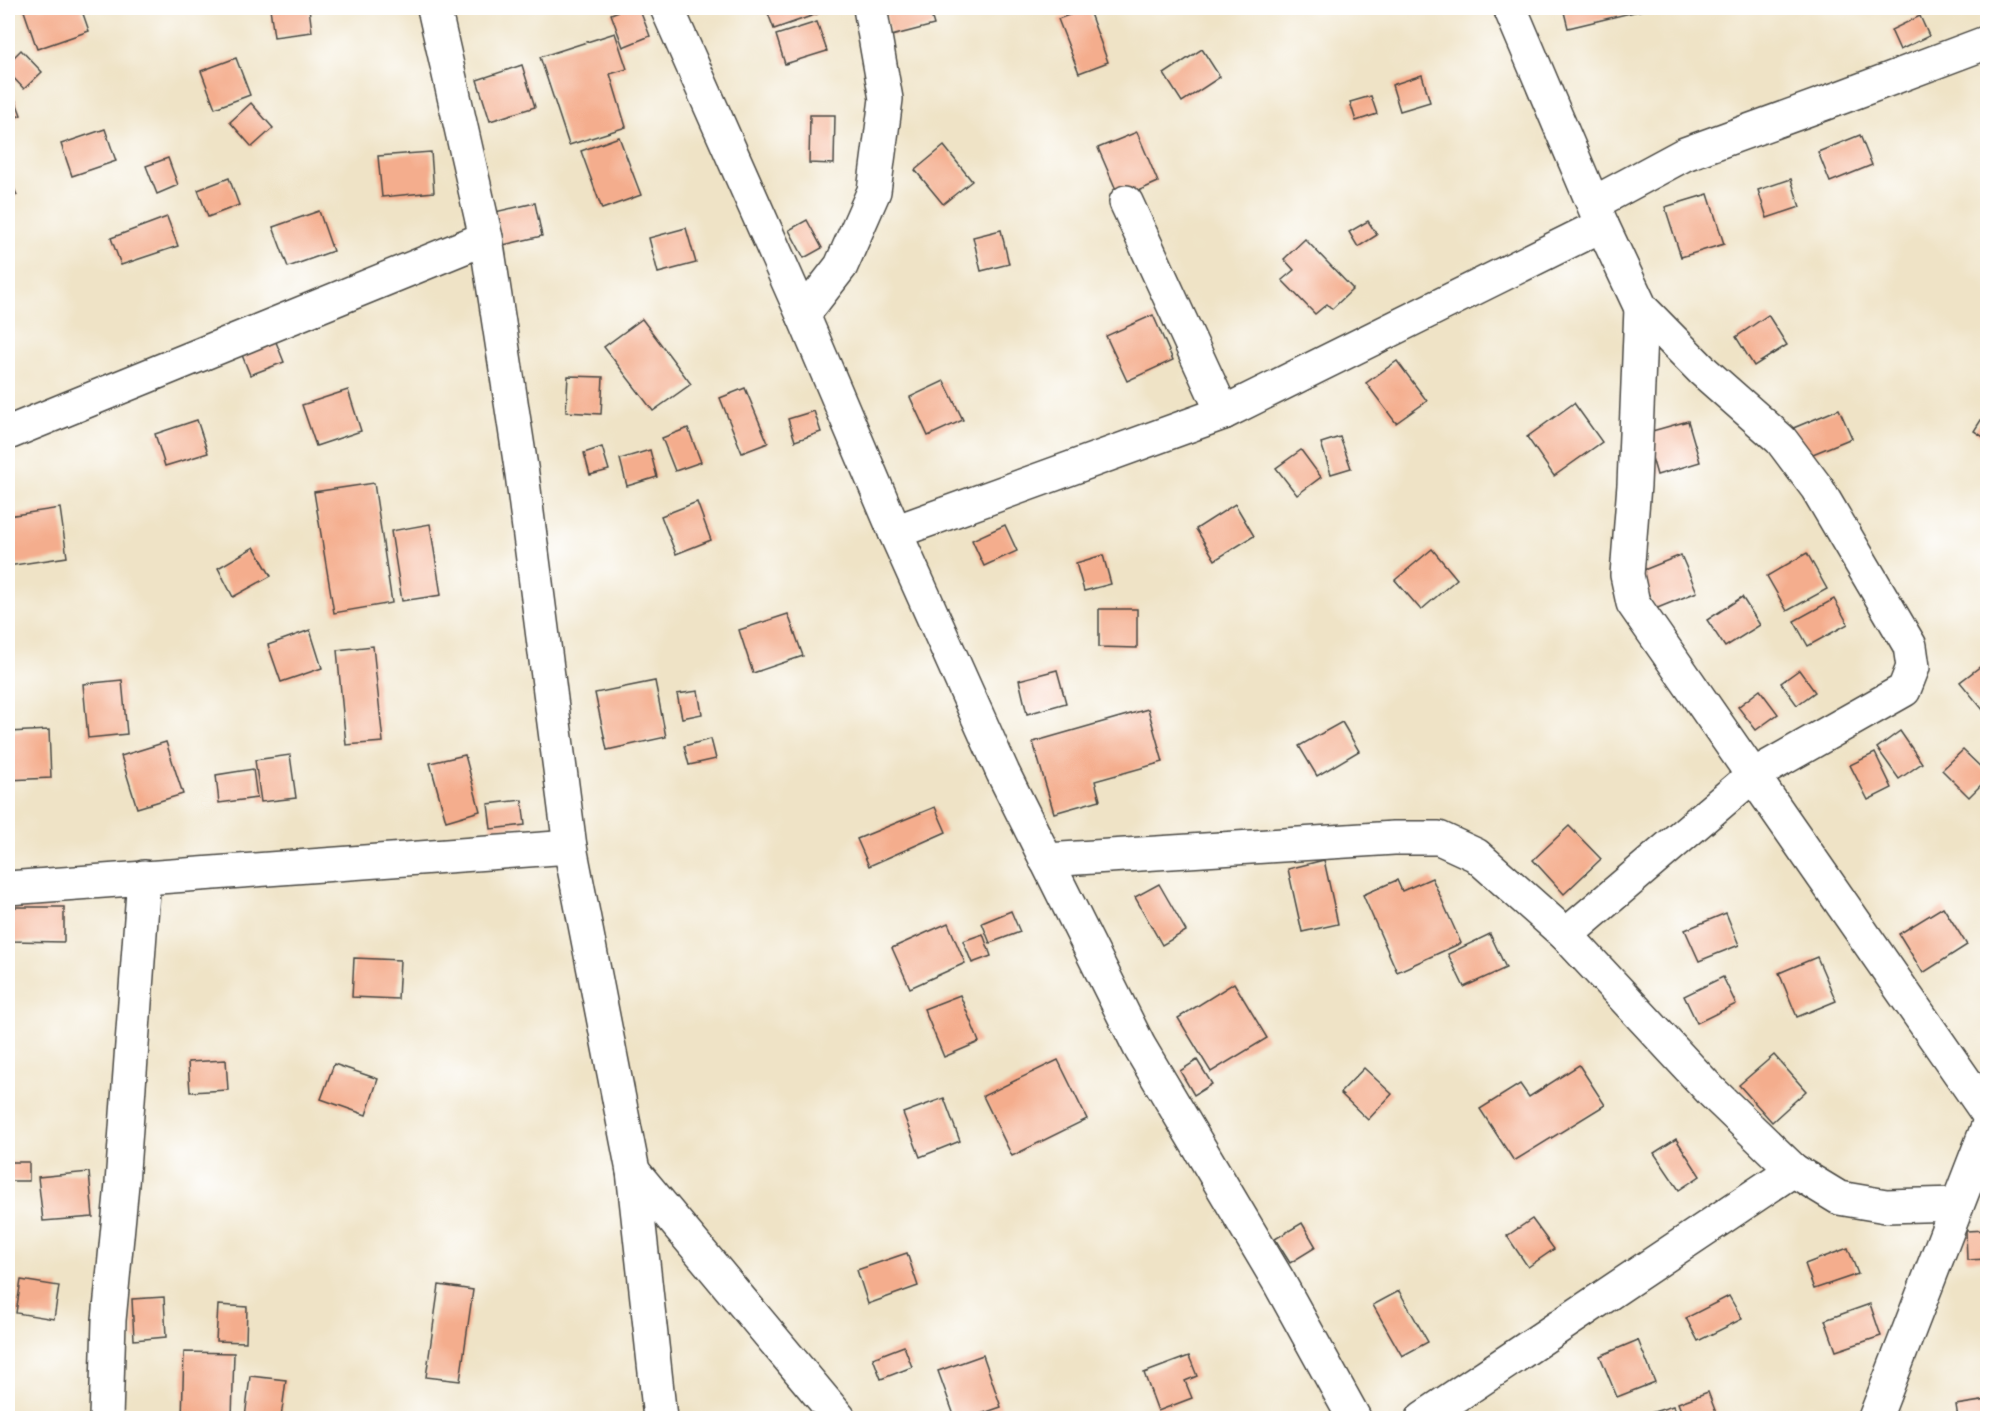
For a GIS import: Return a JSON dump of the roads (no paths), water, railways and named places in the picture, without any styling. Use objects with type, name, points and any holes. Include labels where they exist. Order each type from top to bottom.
[{"type":"street","points":[[434,8],[486,238],[522,474],[570,847],[633,1171],[660,1419]]},
{"type":"street","points":[[667,8],[803,315],[895,532],[1003,773],[1139,1046],[1279,1282],[1354,1419]]},
{"type":"street","points":[[803,315],[841,266],[874,191],[886,99],[870,8]]},
{"type":"street","points":[[1510,8],[1641,308],[1703,371],[1781,440],[1817,488],[1910,646],[1913,667],[1904,690],[1752,776],[1566,935]]},
{"type":"street","points":[[895,532],[1223,413],[1598,214],[1685,154],[1988,42]]},
{"type":"street","points":[[1126,202],[1223,413]]},
{"type":"street","points":[[8,433],[486,238]]},
{"type":"street","points":[[1641,308],[1634,485],[1627,575],[1633,603],[1988,1114]]},
{"type":"street","points":[[1046,860],[1394,838],[1439,838],[1476,855],[1566,935],[1711,1091],[1793,1170],[1839,1198],[1886,1206],[1958,1204]]},
{"type":"street","points":[[8,888],[570,847]]},
{"type":"street","points":[[106,1419],[109,1320],[122,1184],[144,877]]},
{"type":"street","points":[[1875,1419],[1988,1126]]},
{"type":"street","points":[[1423,1419],[1793,1170]]},
{"type":"street","points":[[633,1171],[839,1419]]}]
